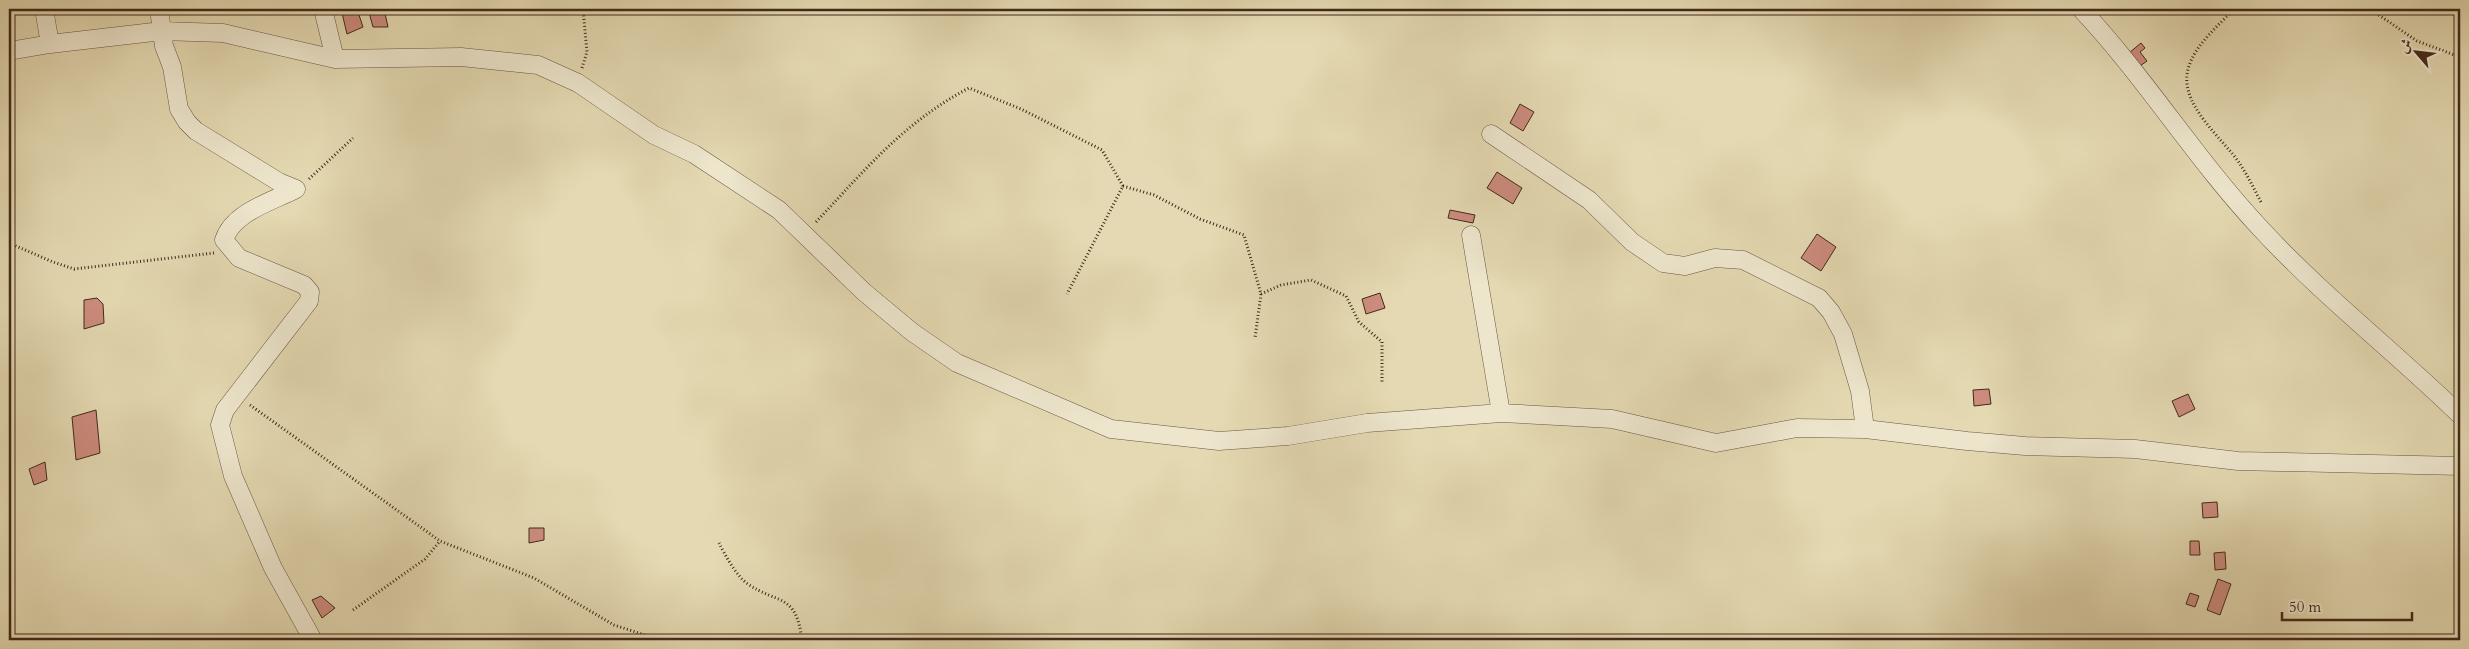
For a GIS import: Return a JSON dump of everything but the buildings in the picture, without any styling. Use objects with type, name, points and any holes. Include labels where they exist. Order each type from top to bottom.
[{"type":"street","points":[[44,9],[50,44]]},
{"type":"street","points":[[159,9],[164,46],[172,66],[179,109],[187,122],[196,131],[279,182],[296,189]]},
{"type":"street","points":[[323,9],[335,59]]},
{"type":"street","points":[[2081,9],[2116,46],[2160,106],[2260,228],[2325,294],[2460,415]]},
{"type":"street","points":[[9,52],[50,44],[162,31],[223,33],[335,59],[461,57],[538,65],[578,84],[654,135],[694,154],[779,210],[864,292],[912,332],[957,363],[1111,429],[1219,441],[1288,436],[1367,423],[1501,413],[1612,419],[1716,443],[1797,428],[1864,429],[2025,446],[2136,449],[2238,461],[2460,466]]},
{"type":"street","points":[[1491,134],[1589,200],[1632,242],[1663,263],[1685,266],[1715,258],[1744,260],[1819,298],[1832,312],[1843,334],[1860,390],[1864,429]]},
{"type":"street","points":[[296,189],[238,218],[228,229],[224,240],[239,258],[304,285],[310,292],[309,301],[226,410],[220,425],[232,476],[273,568],[313,640]]},
{"type":"street","points":[[1471,235],[1501,413]]},
{"type":"path","points":[[578,84],[587,52],[583,9]]},
{"type":"path","points":[[2234,9],[2196,53],[2188,66],[2188,81],[2191,100],[2198,113],[2240,164],[2264,207],[2265,218],[2260,228]]},
{"type":"path","points":[[2370,9],[2417,41],[2460,57]]},
{"type":"path","points":[[805,234],[883,149],[941,103],[969,88],[1020,110],[1102,150],[1123,186],[1154,195],[1200,219],[1244,235],[1261,294],[1255,338]]},
{"type":"path","points":[[296,189],[321,170],[353,138]]},
{"type":"path","points":[[1067,294],[1123,186]]},
{"type":"path","points":[[9,242],[74,269],[212,253],[239,258]]},
{"type":"path","points":[[1261,294],[1281,285],[1311,280],[1346,296],[1359,322],[1382,342],[1382,382]]},
{"type":"path","points":[[237,396],[440,541],[534,578],[614,625],[660,640]]},
{"type":"path","points":[[353,610],[425,559],[440,541]]},
{"type":"path","points":[[719,543],[746,584],[788,604],[798,618],[802,640]]}]
